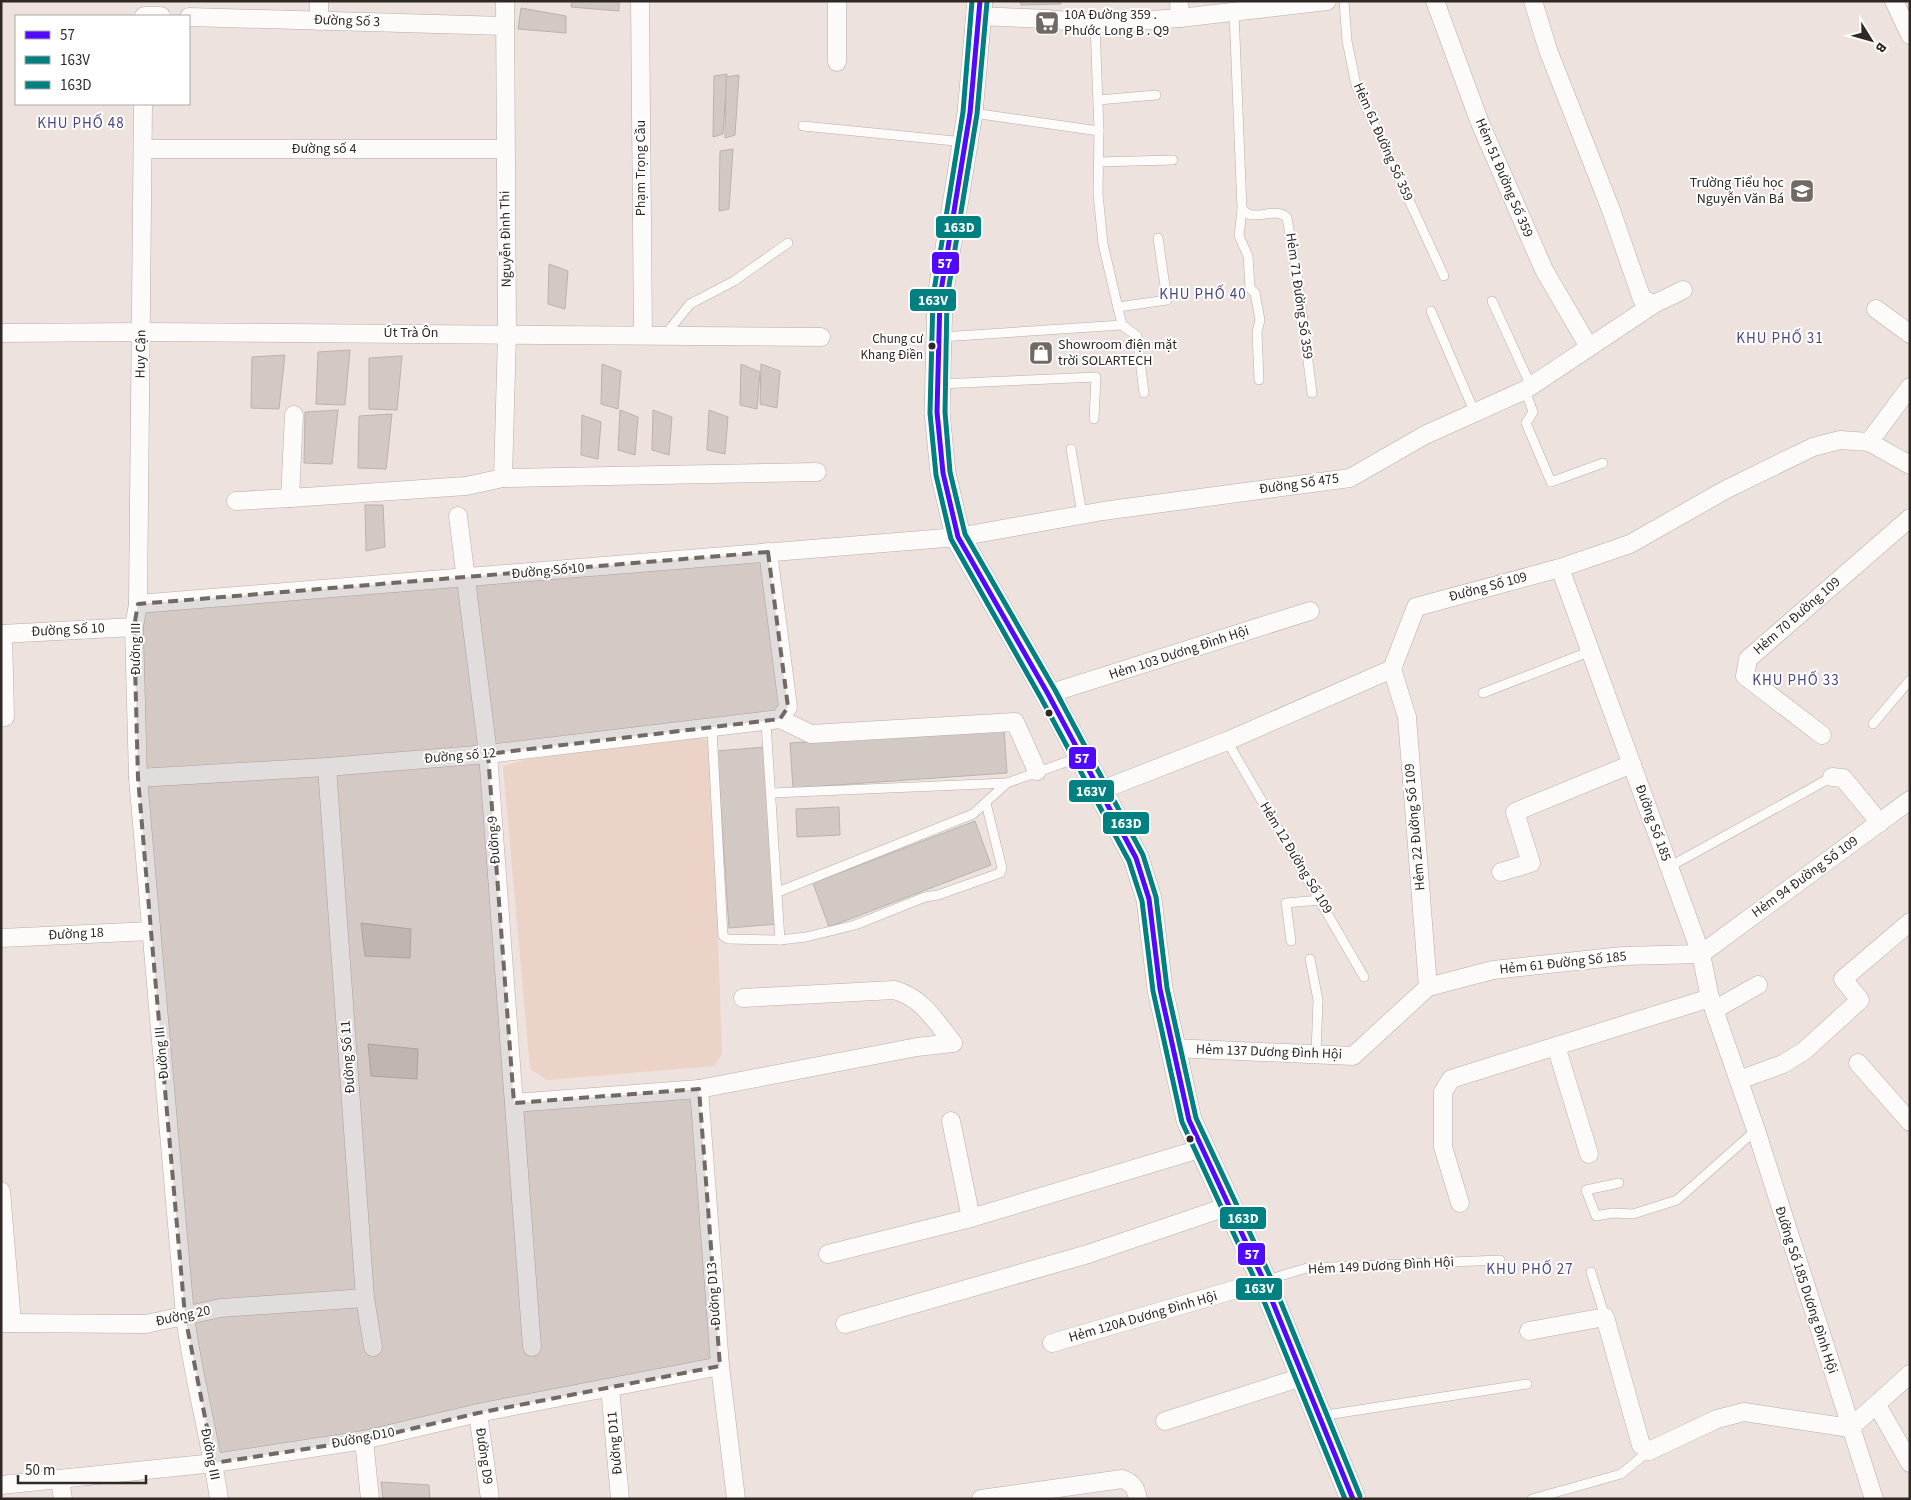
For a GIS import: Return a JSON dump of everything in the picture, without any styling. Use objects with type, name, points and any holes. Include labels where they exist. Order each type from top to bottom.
[{"type":"street","points":[[144,1],[144,15]]},
{"type":"street","points":[[319,1],[319,21]]},
{"type":"street","name":"Nguyễn Đình Thi","points":[[503,478],[508,334],[505,1]]},
{"type":"street","name":"Phạm Trọng Cầu","points":[[640,1],[642,335]]},
{"type":"street","points":[[837,1],[837,62]]},
{"type":"street","points":[[1327,1],[1294,3],[1234,12],[1180,10],[1095,24],[979,9],[970,113],[940,297],[937,412],[943,473],[958,537],[1048,694],[1080,757],[1136,858],[1149,899],[1160,989],[1189,1120],[1264,1281],[1353,1499]]},
{"type":"street","name":"Hẻm 51 Đường Số 359","points":[[1435,1],[1480,123],[1544,270],[1589,347]]},
{"type":"street","points":[[1533,1],[1548,50],[1611,210],[1642,299],[1654,304]]},
{"type":"street","points":[[1894,1],[1910,35]]},
{"type":"street","name":"Đường Số 3","points":[[190,17],[505,26]]},
{"type":"street","name":"Huy Cận","points":[[138,604],[143,105]]},
{"type":"street","name":"Đường số 4","points":[[143,149],[505,149]]},
{"type":"street","name":"Đường Số 475","points":[[958,537],[1082,514],[1350,478],[1425,435],[1528,388],[1654,304],[1683,290]]},
{"type":"street","points":[[1876,309],[1910,334]]},
{"type":"street","name":"Út Trà Ôn","points":[[1,333],[142,332],[821,336]]},
{"type":"street","points":[[1869,442],[1910,387]]},
{"type":"street","points":[[290,498],[294,415]]},
{"type":"street","name":"Đường Số 109","points":[[1392,669],[1416,607],[1560,568],[1630,544],[1725,490],[1812,447],[1840,440],[1869,442],[1910,465]]},
{"type":"street","points":[[236,500],[466,486],[503,478],[816,472]]},
{"type":"street","name":"Đường 9","points":[[458,516],[488,754],[532,1347]]},
{"type":"street","name":"Hẻm 70 Đường 109","points":[[1822,735],[1745,676],[1748,659],[1910,518]]},
{"type":"street","name":"Đường Số 10","points":[[138,604],[958,537]]},
{"type":"street","points":[[768,552],[788,707],[773,721],[811,734],[1015,722],[1037,772]]},
{"type":"street","name":"Đường Số 185","points":[[1560,568],[1701,954],[1712,1004],[1739,1080]]},
{"type":"street","name":"Đường III","points":[[138,604],[134,627],[138,778],[151,930],[186,1316],[192,1364],[214,1463],[219,1499]]},
{"type":"street","name":"Hẻm 103 Dương Đình Hội","points":[[1048,694],[1310,611]]},
{"type":"street","name":"Đường Số 10","points":[[2,634],[134,627]]},
{"type":"street","points":[[2,634],[5,717]]},
{"type":"street","points":[[1099,791],[1227,741],[1392,669]]},
{"type":"street","name":"Hẻm 22 Đường Số 109","points":[[1392,669],[1407,717],[1428,987]]},
{"type":"street","name":"Đường số 12","points":[[138,778],[327,767],[488,754],[773,721]]},
{"type":"street","points":[[1501,872],[1530,863],[1516,812],[1632,764]]},
{"type":"street","name":"Đường Số 11","points":[[327,767],[365,1298],[373,1347]]},
{"type":"street","points":[[1832,777],[1843,778],[1880,823]]},
{"type":"street","name":"Hẻm 94 Đường Số 109","points":[[1701,954],[1910,800]]},
{"type":"street","points":[[1739,1080],[1783,1064],[1804,1051],[1860,1000],[1843,979],[1910,922]]},
{"type":"street","name":"Đường 18","points":[[1,938],[151,930]]},
{"type":"street","name":"Hẻm 61 Đường Số 185","points":[[1428,987],[1493,970],[1623,956],[1701,954]]},
{"type":"street","points":[[1460,1203],[1443,1147],[1443,1092],[1451,1079],[1556,1046],[1712,1004],[1758,985]]},
{"type":"street","name":"Hẻm 137 Dương Đình Hội","points":[[1173,1048],[1353,1056],[1428,987]]},
{"type":"street","points":[[514,1103],[699,1089],[917,1047],[953,1043],[920,1003],[905,993],[894,990],[743,998]]},
{"type":"street","points":[[1556,1046],[1589,1154]]},
{"type":"street","points":[[1858,1063],[1910,1122]]},
{"type":"street","name":"Đường Số 185 Dương Đình Hội","points":[[1739,1080],[1874,1499]]},
{"type":"street","name":"Đường D13","points":[[699,1089],[720,1366],[736,1499]]},
{"type":"street","points":[[952,1121],[971,1218]]},
{"type":"street","points":[[828,1254],[971,1218],[1202,1148]]},
{"type":"street","points":[[1,1190],[7,1323]]},
{"type":"street","points":[[845,1324],[1088,1254],[1229,1206]]},
{"type":"street","name":"Hẻm 120A Dương Đình Hội","points":[[1052,1343],[1264,1281]]},
{"type":"street","name":"Đường 20","points":[[7,1323],[146,1324],[221,1308],[365,1298]]},
{"type":"street","points":[[1529,1331],[1605,1317],[1641,1445],[1649,1451],[1718,1419],[1744,1412],[1850,1428],[1878,1405],[1910,1374]]},
{"type":"street","name":"Đường D10","points":[[1,1485],[214,1463],[364,1440],[478,1413],[720,1366]]},
{"type":"street","points":[[1165,1421],[1302,1377]]},
{"type":"street","name":"Đường D11","points":[[610,1388],[620,1499]]},
{"type":"street","points":[[1878,1405],[1910,1463]]},
{"type":"street","name":"Đường D9","points":[[478,1413],[490,1499]]},
{"type":"street","points":[[364,1440],[370,1499]]},
{"type":"street","points":[[981,1499],[1008,1497],[1122,1479],[1130,1482],[1136,1489],[1138,1499]]},
{"type":"street","points":[[60,1480],[63,1499]]},
{"type":"lane","name":"Hẻm 61 Đường Số 359","points":[[1344,1],[1347,41],[1356,85],[1444,276]]},
{"type":"lane","points":[[1234,12],[1242,209],[1239,236],[1243,249],[1248,256],[1250,288],[1255,293],[1260,320],[1257,332],[1259,380]]},
{"type":"lane","points":[[1095,24],[1099,131],[1098,194],[1103,244],[1122,325]]},
{"type":"lane","points":[[1098,100],[1156,95]]},
{"type":"lane","points":[[970,113],[1099,131]]},
{"type":"lane","points":[[803,126],[965,142]]},
{"type":"lane","points":[[1098,162],[1174,160]]},
{"type":"lane","name":"Hẻm 71 Đường Số 359","points":[[1242,209],[1250,216],[1281,214],[1287,218],[1298,281],[1312,393]]},
{"type":"lane","points":[[1118,307],[1167,300],[1158,238]]},
{"type":"lane","points":[[665,335],[690,304],[734,281],[788,243]]},
{"type":"lane","points":[[1492,301],[1528,388],[1533,412],[1526,423],[1551,482],[1603,463]]},
{"type":"lane","points":[[1431,311],[1474,411]]},
{"type":"lane","points":[[938,337],[1122,325],[1138,336],[1144,393]]},
{"type":"lane","points":[[937,384],[1096,377],[1094,419]]},
{"type":"lane","points":[[1071,449],[1082,514]]},
{"type":"lane","points":[[1482,693],[1590,651]]},
{"type":"lane","points":[[1873,724],[1910,680]]},
{"type":"lane","points":[[773,721],[772,793],[780,940]]},
{"type":"lane","points":[[712,729],[723,936],[728,939],[780,940],[806,937],[855,925],[925,897],[938,895],[1000,873],[1002,868],[986,803]]},
{"type":"lane","name":"Hẻm 12 Đường Số 109","points":[[1227,741],[1364,977]]},
{"type":"lane","points":[[772,793],[1007,783],[1080,757]]},
{"type":"lane","points":[[1669,867],[1832,777]]},
{"type":"lane","points":[[778,892],[974,814],[1007,783]]},
{"type":"lane","points":[[1291,941],[1286,903],[1321,900]]},
{"type":"lane","points":[[1310,959],[1318,1000],[1316,1054]]},
{"type":"lane","points":[[1619,1183],[1586,1190],[1596,1216],[1633,1214],[1677,1200],[1756,1130]]},
{"type":"lane","name":"Hẻm 149 Dương Đình Hội","points":[[1264,1281],[1308,1268],[1500,1260]]},
{"type":"lane","points":[[1591,1272],[1605,1317]]},
{"type":"lane","points":[[1320,1416],[1527,1384]]},
{"type":"lane","points":[[1532,1499],[1621,1474],[1649,1451]]},
{"type":"highlighted area","points":[[768,552],[788,707],[780,719],[488,754],[514,1103],[699,1089],[720,1366],[478,1413],[364,1440],[214,1463],[185,1316],[138,778],[134,627],[138,604]]},
{"type":"shaded area","points":[[701,738],[711,742],[722,1054],[714,1066],[547,1080],[530,1069],[503,766],[527,759]]},
{"type":"building","points":[[572,1],[619,1],[619,11],[571,7]]},
{"type":"building","points":[[1020,1],[1060,1],[1061,4],[1021,5]]},
{"type":"building","points":[[521,8],[566,16],[566,33],[518,29]]},
{"type":"building","points":[[727,74],[723,134],[713,137],[714,76]]},
{"type":"building","points":[[739,75],[735,135],[725,138],[726,77]]},
{"type":"building","points":[[733,149],[729,209],[719,211],[720,151]]},
{"type":"building","points":[[549,264],[568,271],[565,309],[548,304]]},
{"type":"building","points":[[350,350],[345,405],[316,404],[318,352]]},
{"type":"building","points":[[285,355],[279,409],[251,408],[252,357]]},
{"type":"building","points":[[402,356],[397,410],[369,409],[369,358]]},
{"type":"building","points":[[602,364],[621,371],[618,409],[601,404]]},
{"type":"building","points":[[741,364],[760,372],[757,409],[740,405]]},
{"type":"building","points":[[761,364],[780,371],[777,408],[760,404]]},
{"type":"building","points":[[338,410],[332,464],[304,463],[305,412]]},
{"type":"building","points":[[620,410],[638,417],[635,455],[618,450]]},
{"type":"building","points":[[653,410],[672,417],[669,455],[652,450]]},
{"type":"building","points":[[709,410],[728,417],[725,454],[707,450]]},
{"type":"building","points":[[392,414],[386,469],[358,468],[359,416]]},
{"type":"building","points":[[582,415],[601,422],[598,459],[581,455]]},
{"type":"building","points":[[365,505],[383,505],[385,547],[366,551]]},
{"type":"building","points":[[1004,729],[1007,773],[793,788],[790,743]]},
{"type":"building","points":[[765,747],[777,924],[729,928],[717,751]]},
{"type":"building","points":[[839,807],[840,835],[797,837],[796,809]]},
{"type":"building","points":[[975,821],[991,865],[829,927],[813,883]]},
{"type":"building","points":[[361,923],[411,929],[410,958],[365,956]]},
{"type":"building","points":[[368,1044],[418,1049],[417,1079],[371,1076]]},
{"type":"building","points":[[381,1482],[429,1485],[430,1499],[383,1499]]},
{"type":"transit line","name":"163V","points":[[972,1],[963,112],[933,297],[930,413],[936,475],[951,539],[1041,698],[1129,861],[1142,901],[1153,991],[1182,1122],[1257,1284],[1345,1499]]},
{"type":"transit line","name":"57","points":[[980,1],[970,113],[940,297],[937,412],[943,473],[958,537],[1048,694],[1136,858],[1149,899],[1160,989],[1189,1120],[1264,1281],[1353,1499]]},
{"type":"transit line","name":"163D","points":[[987,2],[977,114],[947,298],[945,412],[950,472],[965,534],[1055,690],[1143,855],[1156,897],[1167,988],[1196,1118],[1271,1278],[1360,1496]]},
{"type":"place","name":"10A Đường 359 . Phước Long B . Q9","points":[[1047,23]]},
{"type":"place","name":"Trường Tiểu học Nguyễn Văn Bá","points":[[1802,191]]},
{"type":"place","name":"Chung cư Khang Điền","points":[[932,346]]},
{"type":"place","name":"Showroom điện mặt trời SOLARTECH","points":[[1041,353]]},
{"type":"district","name":"KHU PHỐ 48","points":[[81,123]]},
{"type":"district","name":"KHU PHỐ 40","points":[[1203,294]]},
{"type":"district","name":"KHU PHỐ 31","points":[[1780,338]]},
{"type":"district","name":"KHU PHỐ 33","points":[[1796,680]]},
{"type":"district","name":"KHU PHỐ 27","points":[[1530,1269]]}]
